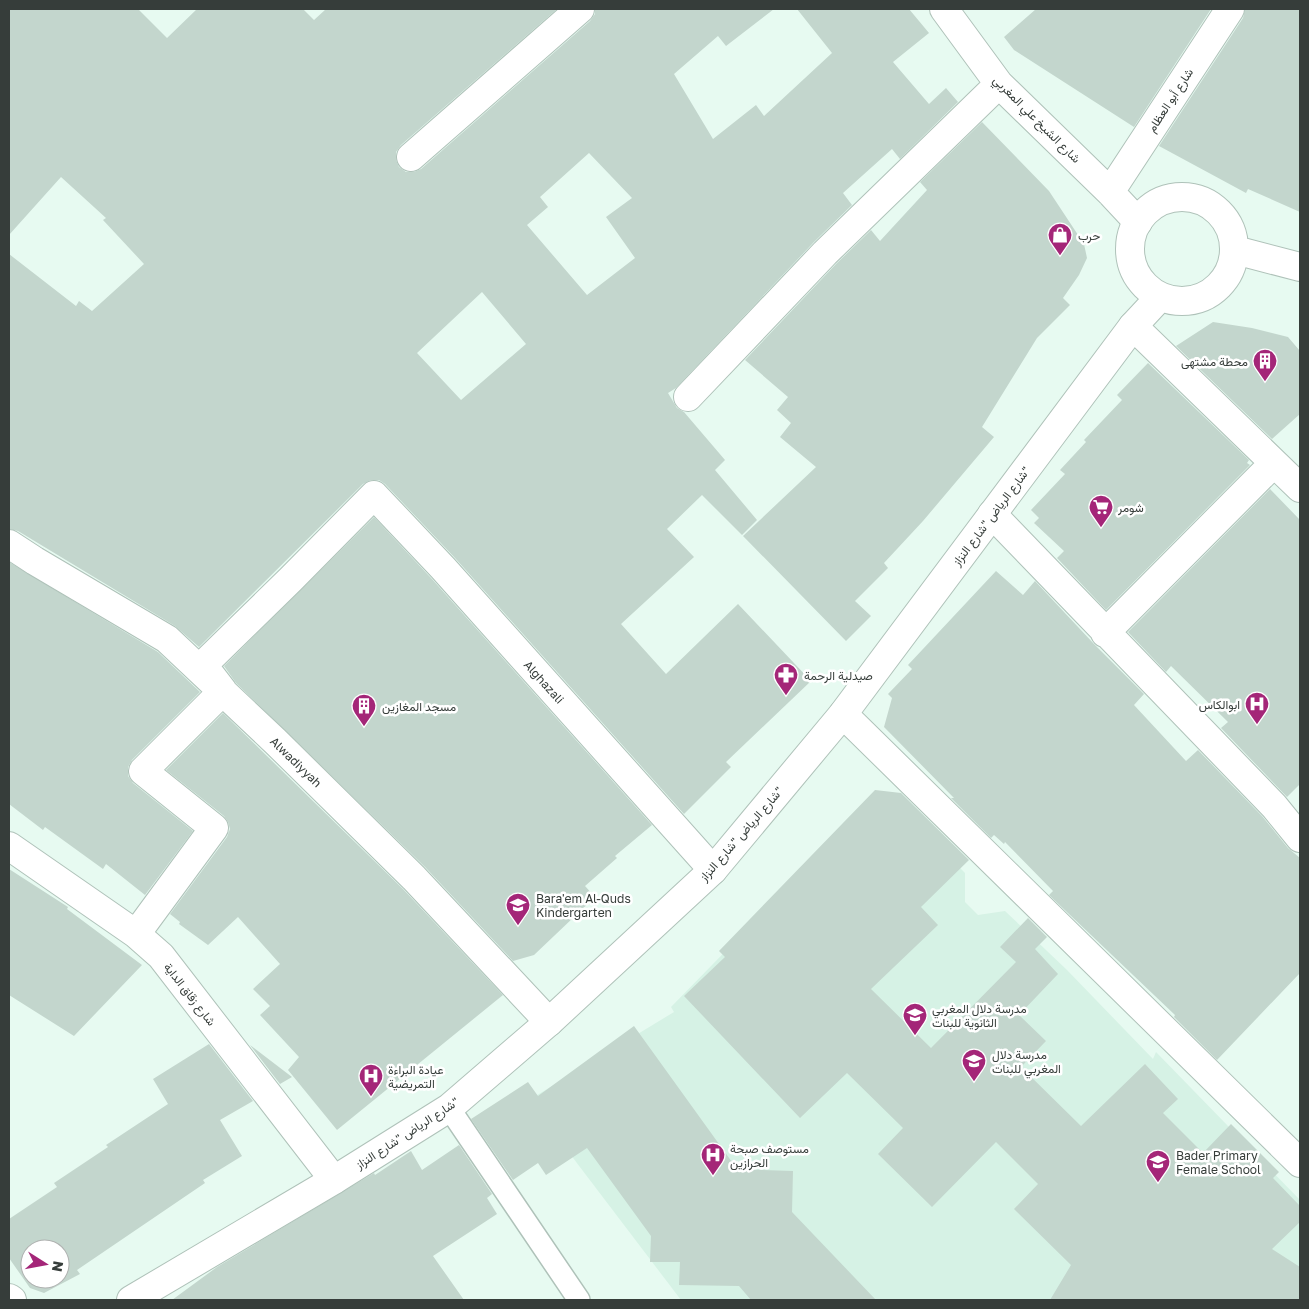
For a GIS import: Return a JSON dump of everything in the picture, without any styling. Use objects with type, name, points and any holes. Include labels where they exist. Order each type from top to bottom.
[{"type":"street","points":[[411,157],[580,9]]},
{"type":"street","name":"شارع الشيخ علي المغربي","points":[[944,9],[999,84],[1110,192],[1138,222]]},
{"type":"street","name":"شارع أبو العظام","points":[[1110,192],[1230,9]]},
{"type":"street","points":[[688,397],[825,253],[999,84]]},
{"type":"street","points":[[1180,196],[1197,198],[1212,206],[1225,218],[1232,232],[1235,250],[1232,266],[1223,282],[1210,294],[1194,301],[1177,302],[1160,297],[1145,287],[1135,272],[1130,255],[1131,238],[1138,222],[1149,208],[1163,200],[1180,196]]},
{"type":"street","points":[[1235,250],[1300,267]]},
{"type":"street","name":"شارع الرياض \"شارع النزاز\"","points":[[143,1297],[449,1108],[549,1022],[713,870],[843,714],[1133,326],[1160,297]]},
{"type":"street","points":[[1133,326],[1300,488]]},
{"type":"street","points":[[1105,632],[1274,463]]},
{"type":"street","name":"Alghazali","points":[[223,691],[203,665],[374,495],[443,568],[713,870]]},
{"type":"street","points":[[992,514],[1274,806],[1300,838]]},
{"type":"street","name":"Alwadiyyah","points":[[9,544],[167,639],[223,691],[414,878],[549,1022]]},
{"type":"street","points":[[136,934],[214,828],[143,771],[223,691]]},
{"type":"street","points":[[843,714],[1300,1163]]},
{"type":"street","name":"شارع زقاق الداية","points":[[9,846],[136,934],[161,956],[334,1180]]},
{"type":"lane","points":[[449,1108],[579,1300]]},
{"type":"shaded area","points":[[872,801],[897,804],[965,873],[965,902],[978,915],[1005,911],[1067,970],[1153,1059],[1156,1052],[1300,1200],[1300,1300],[681,1300],[529,1100],[674,1012],[671,1007]]},
{"type":"building","points":[[9,9],[138,9],[167,38],[197,9],[303,9],[314,20],[326,9],[557,9],[401,145],[396,152],[396,160],[399,167],[406,172],[414,172],[421,169],[590,21],[595,14],[595,9],[774,9],[726,46],[718,36],[674,74],[713,139],[756,105],[764,116],[832,53],[797,9],[909,9],[929,33],[893,62],[929,104],[946,88],[958,102],[900,159],[892,149],[843,193],[852,205],[814,242],[676,388],[668,393],[677,408],[684,412],[725,460],[715,470],[757,520],[742,535],[702,495],[667,529],[694,557],[621,624],[666,674],[738,604],[811,681],[726,762],[731,767],[684,814],[455,558],[385,484],[379,480],[371,480],[363,484],[199,647],[175,626],[18,531],[9,529],[9,254],[76,306],[79,301],[92,311],[144,264],[103,220],[106,218],[61,177],[9,235]],"holes":[[[589,153],[632,198],[606,217],[635,258],[587,295],[527,225],[548,207],[540,197]],[[482,292],[526,344],[461,400],[417,353]]]},
{"type":"building","points":[[1036,9],[1211,9],[1134,127],[1014,50],[1004,37]]},
{"type":"building","points":[[1245,9],[1300,9],[1300,212],[1248,189],[1246,193],[1159,146],[1243,18]]},
{"type":"building","points":[[982,122],[1049,191],[1084,244],[1087,258],[1079,275],[1063,298],[1070,305],[1037,338],[982,427],[994,437],[923,521],[884,563],[888,568],[855,601],[871,616],[846,641],[743,536],[816,467],[780,437],[791,423],[777,410],[788,397],[745,360],[871,230],[880,241],[927,190],[920,182]]},
{"type":"building","name":"محطة مشتهى","points":[[1213,322],[1252,328],[1288,337],[1300,351],[1300,414],[1272,439],[1176,346]]},
{"type":"building","points":[[1148,363],[1249,460],[1247,463],[1250,465],[1106,610],[1057,558],[1064,551],[1034,523],[1039,518],[1031,510],[1065,474],[1060,470],[1086,442],[1084,440],[1122,400],[1117,395]]},
{"type":"building","points":[[1270,489],[1300,520],[1300,784],[1287,797],[1221,728],[1228,722],[1171,666],[1166,672],[1128,632]]},
{"type":"building","points":[[374,517],[432,579],[652,825],[615,856],[617,858],[585,886],[595,897],[534,955],[513,961],[425,867],[236,683],[224,666]]},
{"type":"building","points":[[9,562],[158,652],[200,692],[132,760],[128,767],[128,776],[133,783],[193,831],[145,895],[106,864],[103,869],[45,827],[43,830],[9,804]]},
{"type":"building","points":[[996,571],[1023,595],[1035,581],[1144,694],[1134,705],[1186,761],[1198,750],[1262,816],[1288,848],[1300,858],[1300,973],[1217,1060],[1174,1017],[1175,1015],[1049,895],[1053,891],[1005,842],[1004,844],[994,835],[991,838],[884,727],[892,698],[888,694],[912,669],[908,665]]},
{"type":"building","points":[[223,713],[403,889],[503,995],[337,1130],[288,1070],[299,1057],[260,1015],[270,1006],[253,989],[280,964],[238,917],[208,945],[179,924],[180,922],[170,914],[227,837],[230,829],[224,816],[166,770]]},
{"type":"building","name":"مدرسة دلال المغربي الثانوية للبنات","points":[[875,790],[901,793],[969,860],[921,907],[938,925],[871,989],[931,1048],[1016,962],[1000,947],[1028,918],[1047,937],[1035,949],[1058,974],[1019,1015],[1046,1041],[1021,1067],[1081,1126],[1145,1064],[1178,1099],[1163,1113],[1203,1153],[1231,1124],[1279,1172],[1273,1178],[1300,1206],[1300,1222],[1272,1249],[1300,1267],[1300,1300],[1050,1300],[1071,1265],[1014,1209],[1038,1184],[996,1142],[932,1207],[878,1154],[903,1128],[847,1073],[800,1118],[684,996],[725,957],[719,951]]},
{"type":"building","points":[[9,869],[68,907],[67,909],[142,965],[74,1036],[9,995]]},
{"type":"building","name":"مستوصف صبحة الحرازين","points":[[634,1026],[737,1169],[793,1171],[792,1212],[876,1300],[751,1300],[739,1286],[679,1285],[680,1262],[650,1262],[651,1236],[587,1148],[546,1175],[538,1163],[513,1180],[471,1119],[528,1082],[538,1096]]},
{"type":"building","points":[[209,1044],[253,1101],[220,1120],[242,1156],[203,1180],[205,1183],[77,1270],[80,1274],[70,1279],[70,1239],[20,1239],[20,1274],[9,1258],[9,1219],[57,1187],[54,1183],[108,1147],[106,1145],[168,1104],[153,1079]]},
{"type":"building","points":[[250,1045],[292,1077],[280,1084]]},
{"type":"building","points":[[459,1145],[492,1194],[487,1198],[497,1214],[433,1256],[464,1300],[172,1300],[217,1267],[374,1173],[375,1175],[411,1151],[422,1170]]},
{"type":"building","points":[[33,1289],[52,1289],[44,1293]]},
{"type":"place","name":"حرب","points":[[1060,256]]},
{"type":"place","name":"محطة مشتهى","points":[[1265,382]]},
{"type":"place","name":"شومر","points":[[1101,528]]},
{"type":"place","name":"صيدلية الرحمة","points":[[786,696]]},
{"type":"place","name":"ابوالكاس","points":[[1257,725]]},
{"type":"place","name":"مسجد المغازين","points":[[364,727]]},
{"type":"place","name":"Bara'em Al-Quds Kindergarten","points":[[518,926]]},
{"type":"place","name":"مدرسة دلال المغربي الثانوية للبنات","points":[[915,1036]]},
{"type":"place","name":"مدرسة دلال المغربي للبنات","points":[[974,1082]]},
{"type":"place","name":"عيادة البراءة التمريضية","points":[[371,1097]]},
{"type":"place","name":"مستوصف صبحة الحرازين","points":[[713,1176]]},
{"type":"place","name":"Bader Primary Female School","points":[[1158,1183]]}]
